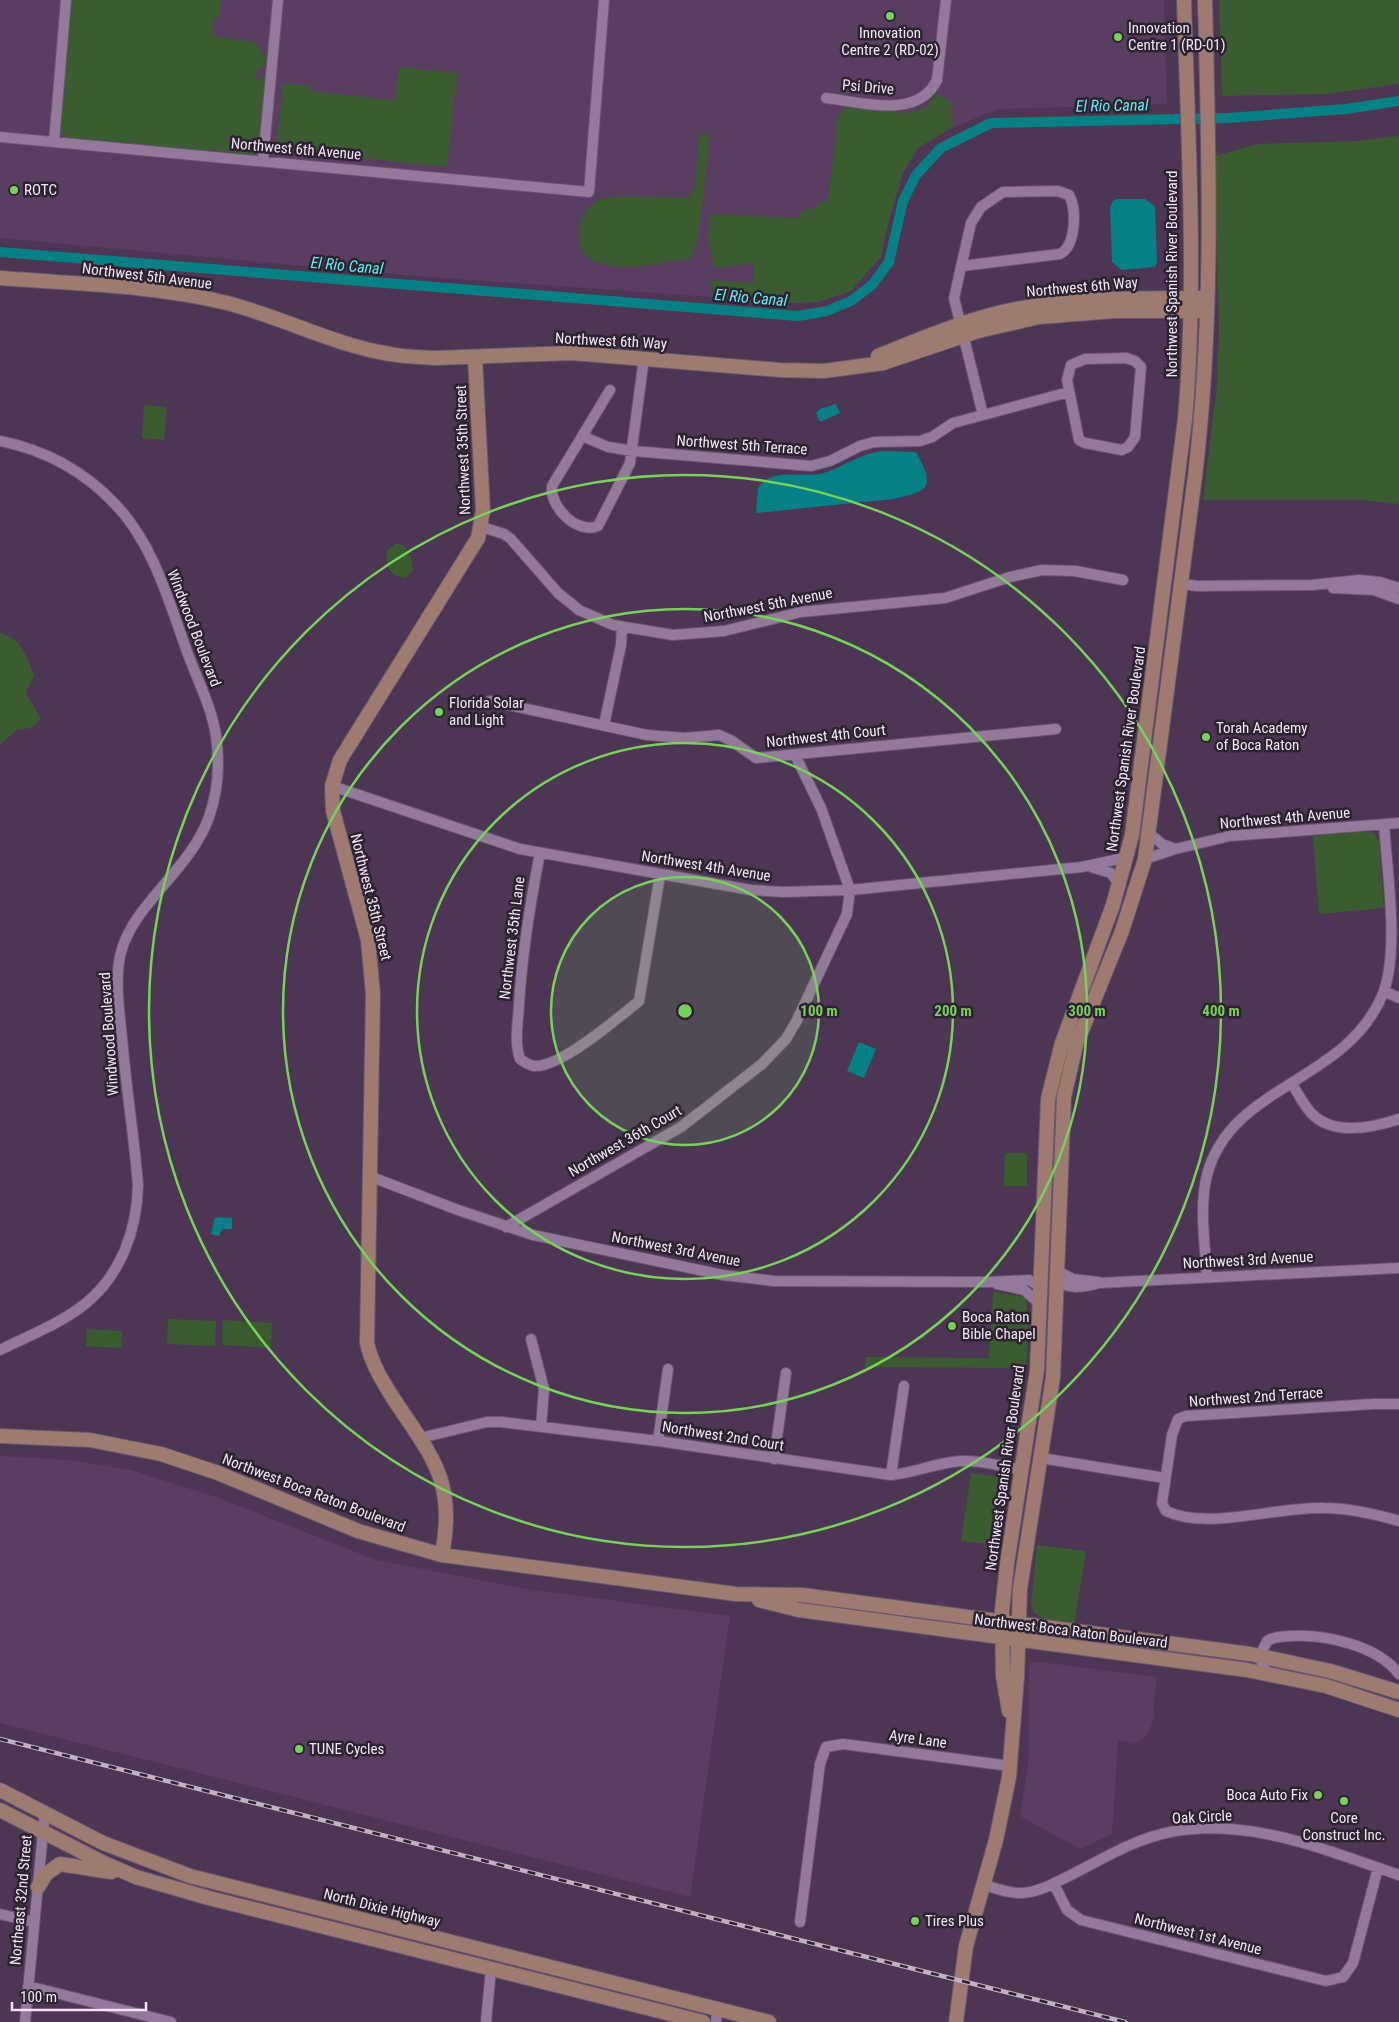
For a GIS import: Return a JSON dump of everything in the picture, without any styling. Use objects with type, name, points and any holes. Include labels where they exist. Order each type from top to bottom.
[{"type":"main road","name":"Northwest Spanish River Boulevard","points":[[1012,1727],[1003,1676],[1001,1622],[1007,1564],[1036,1384],[1046,1110],[1049,1090],[1062,1043],[1120,886],[1128,854],[1188,387],[1191,304],[1184,0]]},
{"type":"main road","name":"Northwest Spanish River Boulevard","points":[[956,2022],[966,1946],[996,1840],[1010,1766],[1022,1572],[1053,1380],[1063,1111],[1070,1069],[1082,1031],[1129,914],[1145,859],[1182,584],[1202,415],[1208,304],[1208,138],[1205,0]]},
{"type":"main road","name":"Northwest 5th Avenue","points":[[0,278],[152,290],[201,297],[256,311],[373,350]]},
{"type":"main road","name":"Northwest 6th Way","points":[[373,350],[412,357],[475,357],[572,353],[807,371],[883,363],[961,330],[1023,307],[1114,298],[1208,304]]},
{"type":"main road","name":"Northwest 35th Street","points":[[442,1555],[447,1518],[446,1497],[436,1464],[380,1377],[367,1343],[374,994],[372,967],[363,923],[333,811],[332,786],[340,760],[468,557],[482,526],[482,478],[475,357]]},
{"type":"main road","points":[[1176,486],[1179,521],[1175,571],[1182,584]]},
{"type":"main road","points":[[1049,1090],[1056,1119],[1060,1176]]},
{"type":"main road","points":[[1042,1188],[1049,1213],[1049,1267],[1057,1276]]},
{"type":"main road","points":[[1040,1286],[1048,1300],[1048,1354],[1053,1380]]},
{"type":"main road","name":"Northwest Boca Raton Boulevard","points":[[0,1436],[90,1440],[161,1454],[218,1474],[358,1531],[442,1555],[736,1594],[802,1595],[1260,1656],[1330,1671],[1399,1694]]},
{"type":"main road","name":"Northwest Boca Raton Boulevard","points":[[736,1594],[799,1610],[1269,1674],[1326,1686],[1399,1710]]},
{"type":"main road","name":"North Dixie Highway","points":[[0,1790],[45,1811],[103,1843],[190,1876],[717,2015],[769,2022]]},
{"type":"main road","points":[[0,1810],[43,1830],[104,1863],[136,1877]]},
{"type":"main road","points":[[38,1887],[54,1867],[66,1863],[136,1877],[209,1898],[703,2022]]},
{"type":"street","points":[[54,142],[66,0]]},
{"type":"street","points":[[263,161],[278,0]]},
{"type":"street","name":"Northwest 6th Avenue","points":[[0,136],[588,192],[604,0]]},
{"type":"street","name":"Psi Drive","points":[[826,98],[905,105],[919,100],[932,90],[937,80],[946,0]]},
{"type":"street","points":[[962,266],[1060,254],[1066,251],[1072,240],[1072,206],[1069,195],[1058,191],[1003,192],[981,207],[971,223],[954,298],[982,415]]},
{"type":"street","points":[[610,390],[552,486],[551,493],[552,500],[573,523],[581,528],[590,530],[598,526],[630,463],[644,358]]},
{"type":"street","points":[[1126,358],[1135,361],[1141,367],[1135,437],[1132,443],[1122,450],[1085,443],[1079,440],[1069,392],[1068,371],[1076,361],[1126,358]]},
{"type":"street","name":"Northwest 5th Terrace","points":[[582,436],[608,447],[633,451],[811,466],[874,442],[920,441],[932,437],[953,423],[1025,406],[1069,392]]},
{"type":"street","name":"Windwood Boulevard","points":[[0,441],[33,450],[70,467],[103,492],[131,522],[149,554],[211,715],[218,751],[218,772],[214,799],[202,834],[182,865],[138,917],[121,953],[118,983],[120,1016],[138,1185],[138,1203],[131,1236],[116,1268],[85,1304],[60,1320],[0,1350]]},
{"type":"street","name":"Northwest 5th Avenue","points":[[482,526],[504,534],[511,539],[572,605],[596,619],[622,627],[672,635],[704,634],[801,612],[945,598],[966,593],[1010,577],[1042,570],[1075,571],[1123,580]]},
{"type":"street","points":[[1182,584],[1194,586],[1312,585],[1366,580],[1399,588]]},
{"type":"street","points":[[1312,585],[1374,590],[1399,599]]},
{"type":"street","points":[[604,725],[621,645],[622,627]]},
{"type":"street","name":"Northwest 4th Court","points":[[490,701],[667,737],[719,735],[732,741],[756,758],[1056,729]]},
{"type":"street","points":[[795,755],[821,808],[850,890]]},
{"type":"street","name":"Northwest 4th Avenue","points":[[332,786],[503,844],[540,853],[751,890],[850,890],[1087,866],[1119,859],[1128,854]]},
{"type":"street","name":"Northwest 4th Avenue","points":[[1145,859],[1175,849],[1230,836],[1399,823]]},
{"type":"street","points":[[1207,1277],[1204,1192],[1207,1176],[1215,1154],[1228,1133],[1245,1115],[1329,1060],[1349,1043],[1366,1023],[1384,991],[1392,947],[1384,824]]},
{"type":"street","points":[[1149,833],[1162,844],[1175,849]]},
{"type":"street","name":"Northwest 35th Lane","points":[[540,853],[522,959],[517,1050],[520,1059],[534,1066],[547,1064],[589,1041],[639,1001],[660,875]]},
{"type":"street","name":"Northwest 4th Avenue","points":[[1087,866],[1111,873],[1120,886]]},
{"type":"street","name":"Northwest 36th Court","points":[[506,1227],[681,1127],[762,1064],[786,1039],[796,1022],[847,914],[850,890]]},
{"type":"street","points":[[1384,991],[1399,998]]},
{"type":"street","points":[[1292,1084],[1312,1113],[1327,1123],[1347,1128],[1363,1128],[1399,1119]]},
{"type":"street","name":"Northwest 3rd Avenue","points":[[369,1176],[506,1227],[539,1237],[730,1276],[774,1280],[989,1282],[1028,1280],[1040,1286]]},
{"type":"street","name":"Northwest 3rd Avenue","points":[[1057,1276],[1071,1287],[1100,1283],[1399,1268]]},
{"type":"street","name":"Northwest 3rd Avenue","points":[[989,1282],[1024,1290],[1039,1303]]},
{"type":"street","points":[[531,1339],[544,1389],[541,1427]]},
{"type":"street","points":[[658,1441],[668,1369]]},
{"type":"street","points":[[774,1459],[786,1372]]},
{"type":"street","points":[[891,1475],[904,1386]]},
{"type":"street","name":"Northwest 2nd Terrace","points":[[1399,1404],[1186,1416],[1178,1419],[1175,1424],[1165,1478],[1162,1507],[1173,1514],[1186,1517],[1226,1517],[1324,1508],[1377,1515],[1399,1522]]},
{"type":"street","name":"Northwest 2nd Court","points":[[420,1438],[488,1422],[658,1441],[891,1475],[910,1473],[953,1461],[975,1462],[1022,1470]]},
{"type":"street","points":[[1041,1458],[1165,1478]]},
{"type":"street","points":[[1269,1674],[1263,1667],[1260,1656],[1263,1646],[1270,1639],[1321,1637],[1344,1642],[1372,1654],[1386,1662],[1399,1674]]},
{"type":"street","points":[[1382,1704],[1399,1694]]},
{"type":"street","name":"Ayre Lane","points":[[800,1922],[824,1750],[829,1745],[843,1744],[1010,1766]]},
{"type":"street","name":"Northeast 32nd Street","points":[[25,2022],[45,1811]]},
{"type":"street","name":"Oak Circle","points":[[982,1884],[1022,1893],[1054,1884],[1131,1844],[1170,1832],[1198,1829],[1274,1834],[1399,1875]]},
{"type":"street","name":"Northwest 1st Avenue","points":[[1054,1884],[1067,1910],[1081,1920],[1326,1981],[1335,1981],[1350,1971],[1378,1868]]},
{"type":"street","points":[[0,1914],[34,1922]]},
{"type":"street","points":[[486,2022],[491,1969]]},
{"type":"street","points":[[28,1986],[142,2018],[171,2022]]},
{"type":"shaded area","points":[[0,0],[1164,0],[1167,104],[998,109],[950,129],[918,148],[903,173],[889,219],[881,257],[851,291],[817,302],[763,304],[713,297],[416,276],[0,238]]},
{"type":"shaded area","points":[[72,0],[222,0],[218,19],[214,19],[213,32],[216,37],[252,41],[257,44],[266,58],[265,65],[254,74],[258,80],[266,74],[259,149],[252,155],[65,137],[59,132]]},
{"type":"shaded area","points":[[1219,0],[1399,0],[1399,84],[1327,94],[1222,96]]},
{"type":"shaded area","points":[[399,67],[457,73],[447,167],[276,149],[283,83],[311,86],[311,91],[395,100]]},
{"type":"shaded area","points":[[936,93],[951,102],[951,128],[918,148],[903,173],[889,219],[881,257],[851,291],[819,302],[763,304],[713,297],[712,280],[753,283],[754,263],[714,268],[708,238],[711,214],[799,218],[802,210],[814,209],[821,202],[828,201],[838,116],[847,107],[905,113],[926,108]]},
{"type":"shaded area","points":[[699,134],[710,135],[700,227],[692,258],[622,267],[604,265],[590,259],[581,248],[579,231],[585,213],[599,200],[617,197],[690,197],[695,187]]},
{"type":"shaded area","points":[[1399,136],[1399,504],[1363,500],[1203,500],[1217,386],[1219,329],[1215,156],[1257,144],[1357,141]]},
{"type":"shaded area","points":[[1117,199],[1145,199],[1155,206],[1157,261],[1155,267],[1122,270],[1112,262],[1110,207],[1113,201]]},
{"type":"shaded area","points":[[836,404],[840,413],[820,422],[816,413],[820,409]]},
{"type":"shaded area","points":[[144,405],[167,407],[164,440],[142,438]]},
{"type":"shaded area","points":[[883,451],[916,452],[926,473],[926,486],[915,493],[893,499],[756,513],[758,488],[764,481],[772,477],[788,474],[824,473],[859,457]]},
{"type":"shaded area","points":[[396,543],[404,547],[411,557],[413,570],[406,578],[396,576],[388,566],[387,551]]},
{"type":"shaded area","points":[[0,633],[7,635],[18,643],[26,655],[34,675],[26,693],[41,719],[31,728],[17,730],[0,745]]},
{"type":"shaded area","points":[[1365,831],[1374,833],[1379,842],[1384,908],[1319,914],[1313,833]]},
{"type":"shaded area","points":[[859,1042],[876,1049],[864,1078],[847,1071]]},
{"type":"shaded area","points":[[1005,1153],[1027,1153],[1027,1186],[1004,1186]]},
{"type":"shaded area","points":[[215,1217],[232,1218],[232,1229],[222,1229],[219,1236],[211,1234]]},
{"type":"shaded area","points":[[993,1292],[1020,1296],[1026,1299],[1029,1329],[1026,1368],[865,1367],[865,1357],[989,1358]]},
{"type":"shaded area","points":[[168,1319],[216,1321],[215,1346],[167,1344]]},
{"type":"shaded area","points":[[223,1320],[272,1323],[271,1348],[222,1345]]},
{"type":"shaded area","points":[[87,1329],[122,1331],[122,1348],[86,1346]]},
{"type":"shaded area","points":[[0,1456],[68,1460],[131,1470],[219,1498],[376,1560],[526,1589],[730,1616],[690,1897],[0,1723]]},
{"type":"shaded area","points":[[971,1473],[1001,1477],[1010,1481],[995,1545],[961,1541]]},
{"type":"shaded area","points":[[1037,1545],[1086,1551],[1074,1625],[1048,1621],[1034,1613],[1031,1605]]},
{"type":"shaded area","points":[[1041,1662],[1157,1677],[1153,1711],[1155,1717],[1147,1735],[1139,1742],[1118,1741],[1112,1834],[1080,1849],[1020,1816],[1029,1759],[1029,1663]]},
{"type":"waterway","name":"El Rio Canal","points":[[0,252],[798,316],[827,311],[851,301],[872,285],[889,262],[903,201],[916,175],[941,148],[991,123],[1228,118],[1346,109],[1399,101]]},
{"type":"railway","points":[[0,1739],[1125,2022]]},
{"type":"place","name":"Innovation Centre 2 (RD-02)","points":[[890,16]]},
{"type":"place","name":"Innovation Centre 1 (RD-01)","points":[[1118,37]]},
{"type":"place","name":"ROTC","points":[[14,190]]},
{"type":"place","name":"Florida Solar and Light","points":[[439,712]]},
{"type":"place","name":"Torah Academy of Boca Raton","points":[[1206,737]]},
{"type":"place","name":"Boca Raton Bible Chapel","points":[[952,1326]]},
{"type":"place","name":"TUNE Cycles","points":[[299,1749]]},
{"type":"place","name":"Boca Auto Fix","points":[[1318,1795]]},
{"type":"place","name":"Core Construct Inc.","points":[[1344,1801]]},
{"type":"place","name":"Tires Plus","points":[[915,1921]]}]
